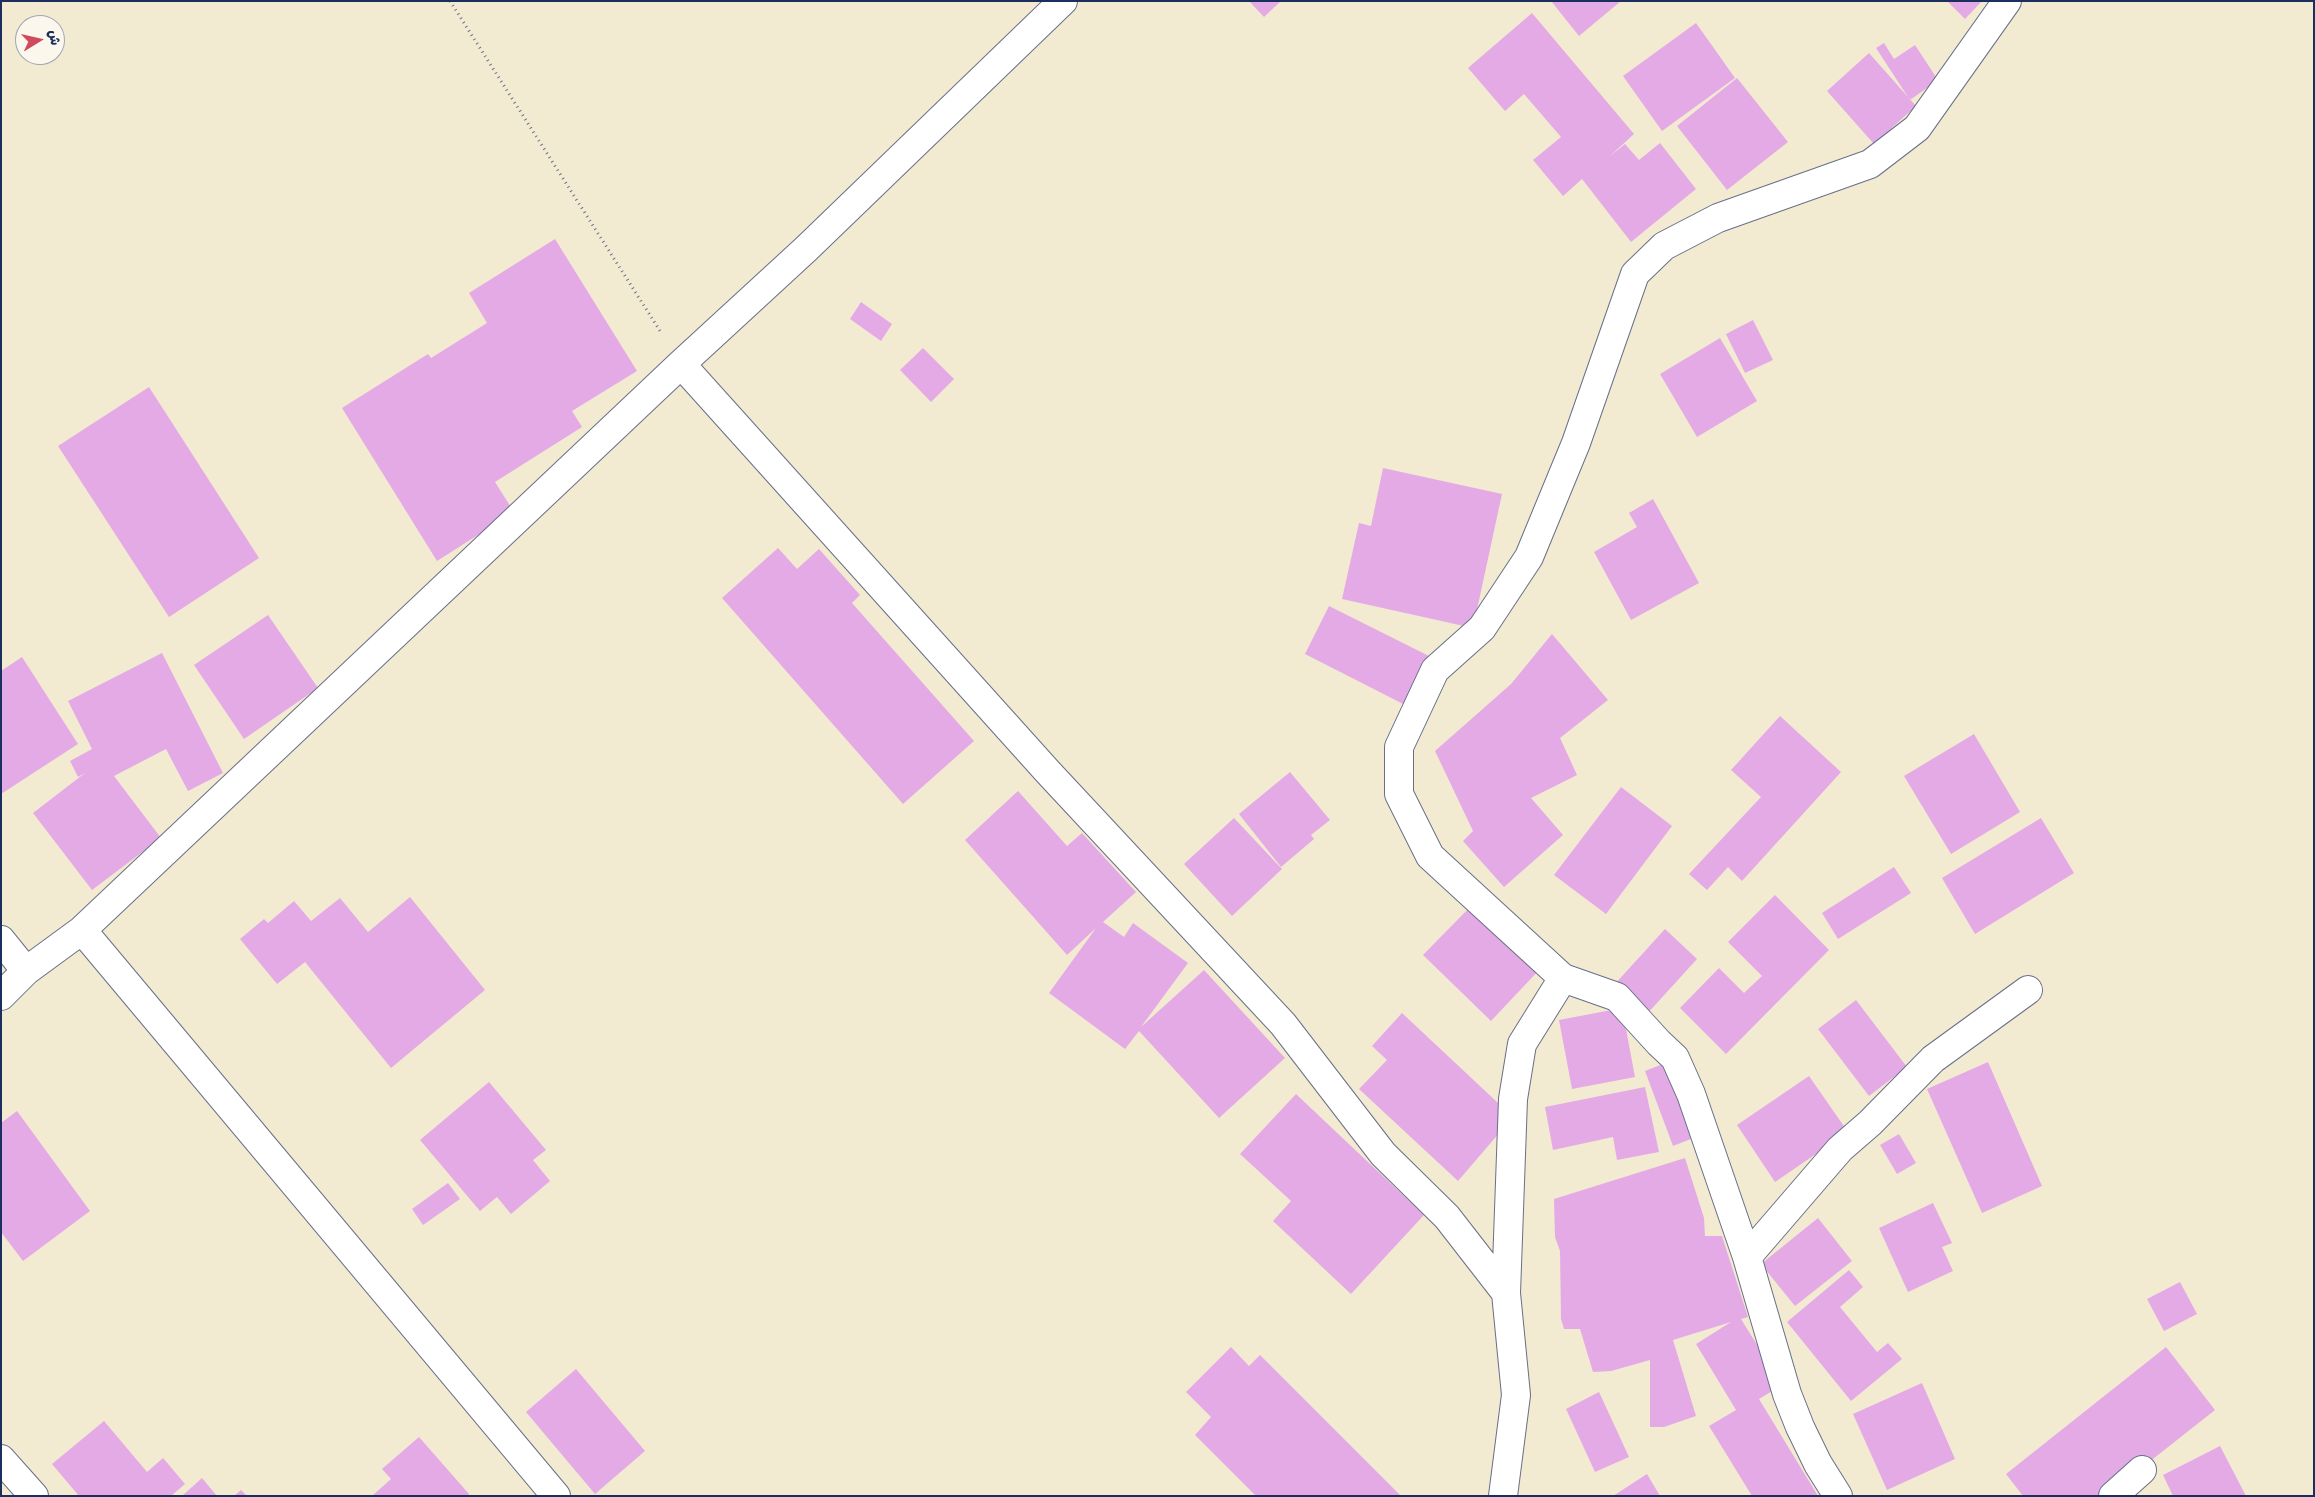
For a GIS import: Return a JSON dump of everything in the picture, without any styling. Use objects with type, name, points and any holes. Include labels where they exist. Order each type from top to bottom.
[{"type":"street","points":[[1,996],[26,971],[82,930],[681,364],[806,249],[1063,1]]},
{"type":"street","points":[[1838,1496],[1818,1464],[1787,1394],[1747,1257],[1691,1094],[1675,1058],[1658,1043],[1617,997],[1563,978],[1430,856],[1400,794],[1400,747],[1435,670],[1482,628],[1529,557],[1576,443],[1635,274],[1664,246],[1718,218],[1870,164],[1917,128],[2007,1]]},
{"type":"street","points":[[681,364],[1048,772],[1283,1024],[1383,1154],[1448,1217],[1506,1293]]},
{"type":"street","points":[[82,930],[556,1496]]},
{"type":"street","points":[[1,940],[26,971]]},
{"type":"street","points":[[1503,1496],[1516,1395],[1506,1293],[1513,1099],[1522,1044],[1563,978]]},
{"type":"street","points":[[1747,1257],[1840,1150],[1870,1123],[1933,1059],[2028,990]]},
{"type":"street","points":[[1,1459],[34,1496]]},
{"type":"street","points":[[2114,1496],[2142,1470]]},
{"type":"path","points":[[450,1],[681,364]]},
{"type":"building","points":[[1249,1],[1281,1],[1264,17]]},
{"type":"building","points":[[1551,1],[1621,1],[1579,36]]},
{"type":"building","points":[[1947,1],[1982,1],[1965,19]]},
{"type":"building","points":[[1532,13],[1634,134],[1609,157],[1625,144],[1639,160],[1660,143],[1696,189],[1631,242],[1582,179],[1563,196],[1533,160],[1561,137],[1524,94],[1505,111],[1468,68]]},
{"type":"building","points":[[1696,23],[1735,78],[1662,131],[1623,76]]},
{"type":"building","points":[[1884,43],[1894,59],[1915,45],[1938,80],[1910,100],[1876,48]]},
{"type":"building","points":[[1869,53],[1916,106],[1874,144],[1827,91]]},
{"type":"building","points":[[1737,78],[1788,142],[1727,190],[1677,126]]},
{"type":"building","points":[[555,239],[637,371],[572,411],[582,427],[495,482],[514,512],[437,561],[342,408],[428,354],[431,358],[487,323],[469,293]]},
{"type":"building","points":[[861,302],[892,324],[881,341],[850,319]]},
{"type":"building","points":[[1753,320],[1773,360],[1745,373],[1726,334]]},
{"type":"building","points":[[1720,338],[1757,401],[1697,437],[1660,374]]},
{"type":"building","points":[[923,348],[954,379],[931,402],[900,370]]},
{"type":"building","points":[[149,387],[259,558],[169,617],[58,446]]},
{"type":"building","points":[[1383,468],[1502,494],[1473,628],[1342,599],[1359,523],[1371,526]]},
{"type":"building","points":[[1653,499],[1699,583],[1631,620],[1594,552],[1637,527],[1629,513]]},
{"type":"building","points":[[778,548],[797,569],[819,549],[860,595],[852,603],[974,741],[903,804],[722,598]]},
{"type":"building","points":[[1329,606],[1433,658],[1409,707],[1305,654]]},
{"type":"building","points":[[268,615],[318,688],[244,739],[194,665]]},
{"type":"building","points":[[1552,634],[1608,700],[1560,738],[1577,775],[1531,798],[1563,835],[1504,887],[1463,841],[1473,831],[1435,751],[1511,684]]},
{"type":"building","points":[[162,653],[223,773],[188,791],[166,749],[114,776],[161,838],[92,890],[33,813],[85,773],[78,777],[70,761],[92,749],[68,701]]},
{"type":"building","points":[[22,657],[78,744],[1,794],[1,671]]},
{"type":"building","points":[[1780,716],[1841,772],[1742,881],[1728,867],[1707,890],[1689,874],[1761,797],[1731,770]]},
{"type":"building","points":[[1974,734],[2020,812],[1951,854],[1904,776]]},
{"type":"building","points":[[1290,772],[1330,820],[1311,835],[1314,839],[1281,867],[1239,814]]},
{"type":"building","points":[[1621,787],[1672,826],[1606,914],[1554,875]]},
{"type":"building","points":[[1018,791],[1067,846],[1082,833],[1136,892],[1103,922],[1124,937],[1133,923],[1188,963],[1141,1027],[1204,970],[1285,1058],[1219,1118],[1139,1031],[1125,1049],[1049,993],[1096,928],[1067,955],[965,840]]},
{"type":"building","points":[[1234,818],[1282,869],[1232,916],[1184,864]]},
{"type":"building","points":[[2041,818],[2074,873],[1975,934],[1942,878]]},
{"type":"building","points":[[1894,867],[1911,893],[1838,939],[1822,913]]},
{"type":"building","points":[[1775,895],[1829,950],[1726,1054],[1680,1008],[1719,968],[1744,993],[1762,976],[1728,942]]},
{"type":"building","points":[[410,897],[485,990],[391,1068],[305,962],[277,984],[240,939],[264,919],[268,923],[294,901],[311,921],[340,898],[368,932]]},
{"type":"building","points":[[1474,903],[1541,968],[1491,1021],[1423,955]]},
{"type":"building","points":[[1665,929],[1697,959],[1646,1015],[1614,985]]},
{"type":"building","points":[[1856,1000],[1907,1067],[1869,1096],[1818,1029]]},
{"type":"building","points":[[1622,1008],[1635,1077],[1572,1089],[1559,1020]]},
{"type":"building","points":[[1402,1013],[1513,1117],[1458,1181],[1359,1089],[1387,1060],[1372,1046]]},
{"type":"building","points":[[1673,1060],[1701,1135],[1673,1146],[1645,1071]]},
{"type":"building","points":[[1988,1062],[2042,1186],[1982,1213],[1927,1089]]},
{"type":"building","points":[[1809,1076],[1848,1132],[1775,1182],[1737,1125]]},
{"type":"building","points":[[489,1082],[546,1150],[533,1160],[550,1181],[511,1214],[497,1197],[480,1211],[420,1140]]},
{"type":"building","points":[[1645,1087],[1659,1152],[1617,1160],[1613,1137],[1553,1150],[1545,1107]]},
{"type":"building","points":[[1296,1094],[1424,1215],[1351,1294],[1273,1221],[1291,1201],[1240,1154]]},
{"type":"building","points":[[17,1111],[90,1211],[23,1261],[1,1232],[1,1123]]},
{"type":"building","points":[[1899,1134],[1916,1163],[1897,1174],[1880,1145]]},
{"type":"building","points":[[1685,1158],[1704,1218],[1705,1236],[1722,1236],[1748,1317],[1741,1319],[1782,1385],[1759,1399],[1818,1496],[1752,1496],[1709,1426],[1736,1410],[1696,1344],[1731,1322],[1673,1340],[1696,1416],[1664,1427],[1650,1427],[1650,1360],[1611,1371],[1593,1372],[1580,1329],[1564,1329],[1561,1319],[1560,1251],[1555,1237],[1554,1199]]},
{"type":"building","points":[[448,1183],[460,1199],[423,1225],[412,1209]]},
{"type":"building","points":[[1933,1203],[1952,1243],[1942,1247],[1953,1271],[1908,1292],[1879,1228]]},
{"type":"building","points":[[1818,1218],[1852,1261],[1795,1306],[1761,1264]]},
{"type":"building","points":[[1849,1270],[1863,1287],[1840,1307],[1877,1352],[1888,1343],[1902,1359],[1851,1401],[1787,1322]]},
{"type":"building","points":[[2180,1282],[2197,1314],[2164,1331],[2147,1299]]},
{"type":"building","points":[[1231,1347],[1249,1366],[1260,1355],[1401,1496],[1256,1496],[1195,1435],[1211,1417],[1186,1392]]},
{"type":"building","points":[[2166,1347],[2215,1410],[2106,1496],[2023,1496],[2006,1474]]},
{"type":"building","points":[[576,1369],[645,1451],[595,1494],[526,1412]]},
{"type":"building","points":[[1922,1383],[1955,1459],[1887,1490],[1853,1414]]},
{"type":"building","points":[[1599,1392],[1629,1457],[1595,1472],[1566,1409]]},
{"type":"building","points":[[104,1421],[147,1472],[163,1458],[185,1484],[171,1496],[79,1496],[52,1464]]},
{"type":"building","points":[[419,1437],[469,1494],[468,1496],[372,1496],[391,1479],[382,1469]]},
{"type":"building","points":[[2220,1446],[2246,1496],[2173,1496],[2163,1475]]},
{"type":"building","points":[[1647,1474],[1660,1496],[1613,1496]]},
{"type":"building","points":[[202,1478],[217,1496],[182,1496]]},
{"type":"building","points":[[241,1490],[247,1496],[234,1496]]}]
